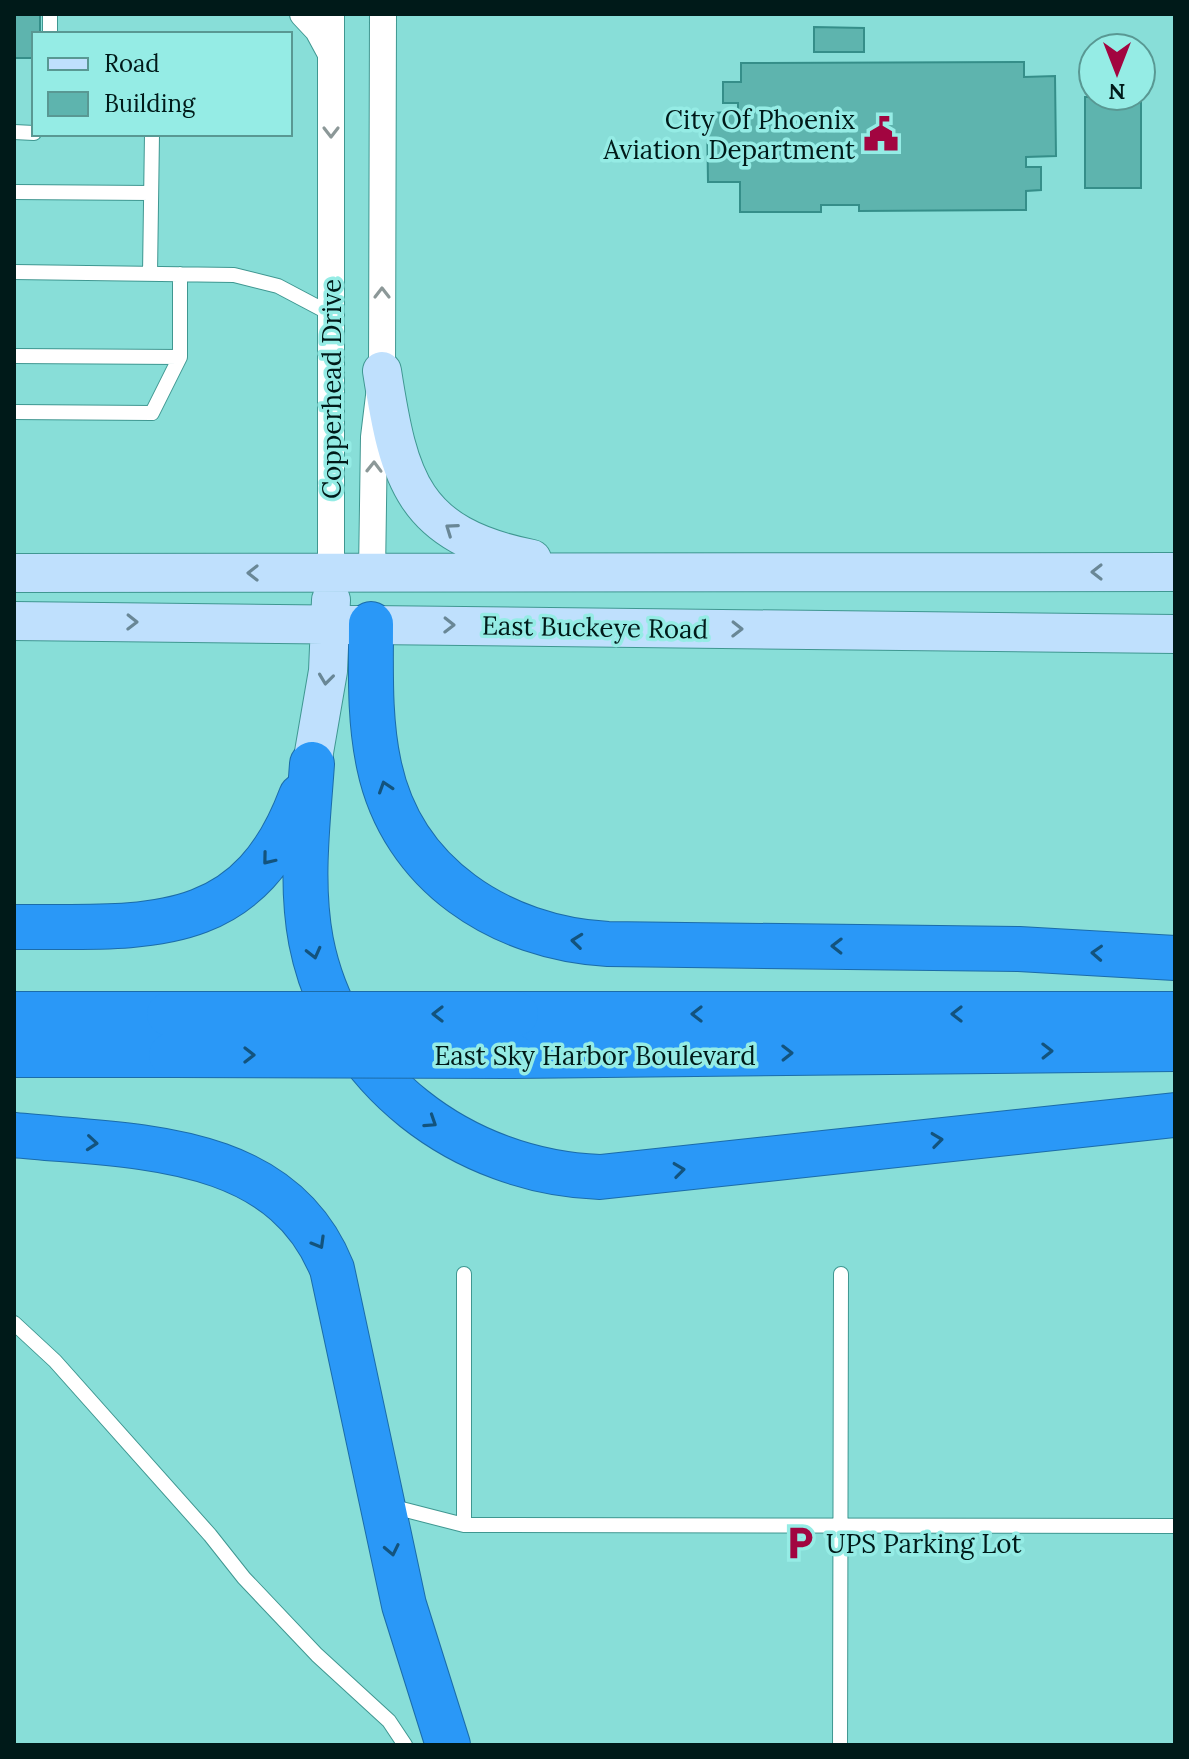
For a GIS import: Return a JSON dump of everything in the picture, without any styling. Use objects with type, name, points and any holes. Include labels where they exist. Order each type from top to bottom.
[{"type":"highway","points":[[351,624],[384,785],[399,820],[422,856],[454,887],[491,913],[531,932],[598,943],[1005,948],[1175,958]]},
{"type":"highway","points":[[14,927],[143,925],[167,922],[210,907],[250,879],[279,845],[312,764]]},
{"type":"highway","points":[[312,764],[308,917],[324,985],[357,1050],[390,1090],[434,1124],[489,1155],[573,1176],[625,1176],[1175,1115]]},
{"type":"highway","name":"East Sky Harbor Boulevard","points":[[14,1014],[170,1035]]},
{"type":"highway","name":"East Sky Harbor Boulevard","points":[[514,1035],[1175,1014]]},
{"type":"highway","name":"East Sky Harbor Boulevard","points":[[14,1055],[170,1035],[514,1035],[1175,1049]]},
{"type":"highway","points":[[14,1135],[157,1149],[212,1160],[243,1174],[294,1210],[323,1248],[332,1269],[416,1653],[448,1745]]},
{"type":"main road","points":[[382,371],[398,458],[414,492],[439,521],[489,549],[605,573]]},
{"type":"main road","name":"East Buckeye Road","points":[[14,573],[1175,572]]},
{"type":"main road","name":"Copperhead Drive","points":[[331,573],[351,624]]},
{"type":"main road","name":"Copperhead Drive","points":[[312,764],[326,684],[372,573]]},
{"type":"main road","name":"East Buckeye Road","points":[[14,621],[1175,634]]},
{"type":"street","points":[[303,14],[318,30],[331,54]]},
{"type":"street","name":"Copperhead Drive","points":[[331,14],[331,573]]},
{"type":"street","name":"Copperhead Drive","points":[[372,573],[374,437],[382,371],[383,14]]},
{"type":"lane","points":[[150,274],[152,136]]},
{"type":"lane","points":[[14,192],[151,193]]},
{"type":"lane","points":[[14,272],[234,275],[278,286],[331,314]]},
{"type":"lane","points":[[14,412],[152,413],[180,357],[180,274]]},
{"type":"lane","points":[[14,356],[180,357]]},
{"type":"lane","points":[[464,1274],[464,1525]]},
{"type":"lane","points":[[840,1745],[841,1274]]},
{"type":"lane","points":[[14,1323],[55,1361],[210,1535],[244,1578],[317,1655],[389,1721],[405,1745]]},
{"type":"lane","points":[[382,1504],[464,1525],[1175,1526]]},
{"type":"building","points":[[14,14],[40,14],[40,32],[32,32],[32,58],[14,58]]},
{"type":"building","points":[[814,27],[864,28],[864,52],[814,52]]},
{"type":"building","name":"City Of Phoenix Aviation Department","points":[[1024,62],[1024,77],[1055,76],[1056,156],[1026,157],[1026,167],[1041,167],[1041,190],[1026,191],[1026,210],[859,211],[859,205],[821,205],[821,212],[740,212],[740,182],[708,182],[707,113],[738,112],[738,103],[723,103],[723,82],[741,82],[741,63]]},
{"type":"building","points":[[1085,112],[1141,112],[1141,188],[1085,188]]},
{"type":"place","name":"City Of Phoenix Aviation Department","points":[[881,134]]},
{"type":"place","name":"UPS Parking Lot","points":[[800,1543]]}]
